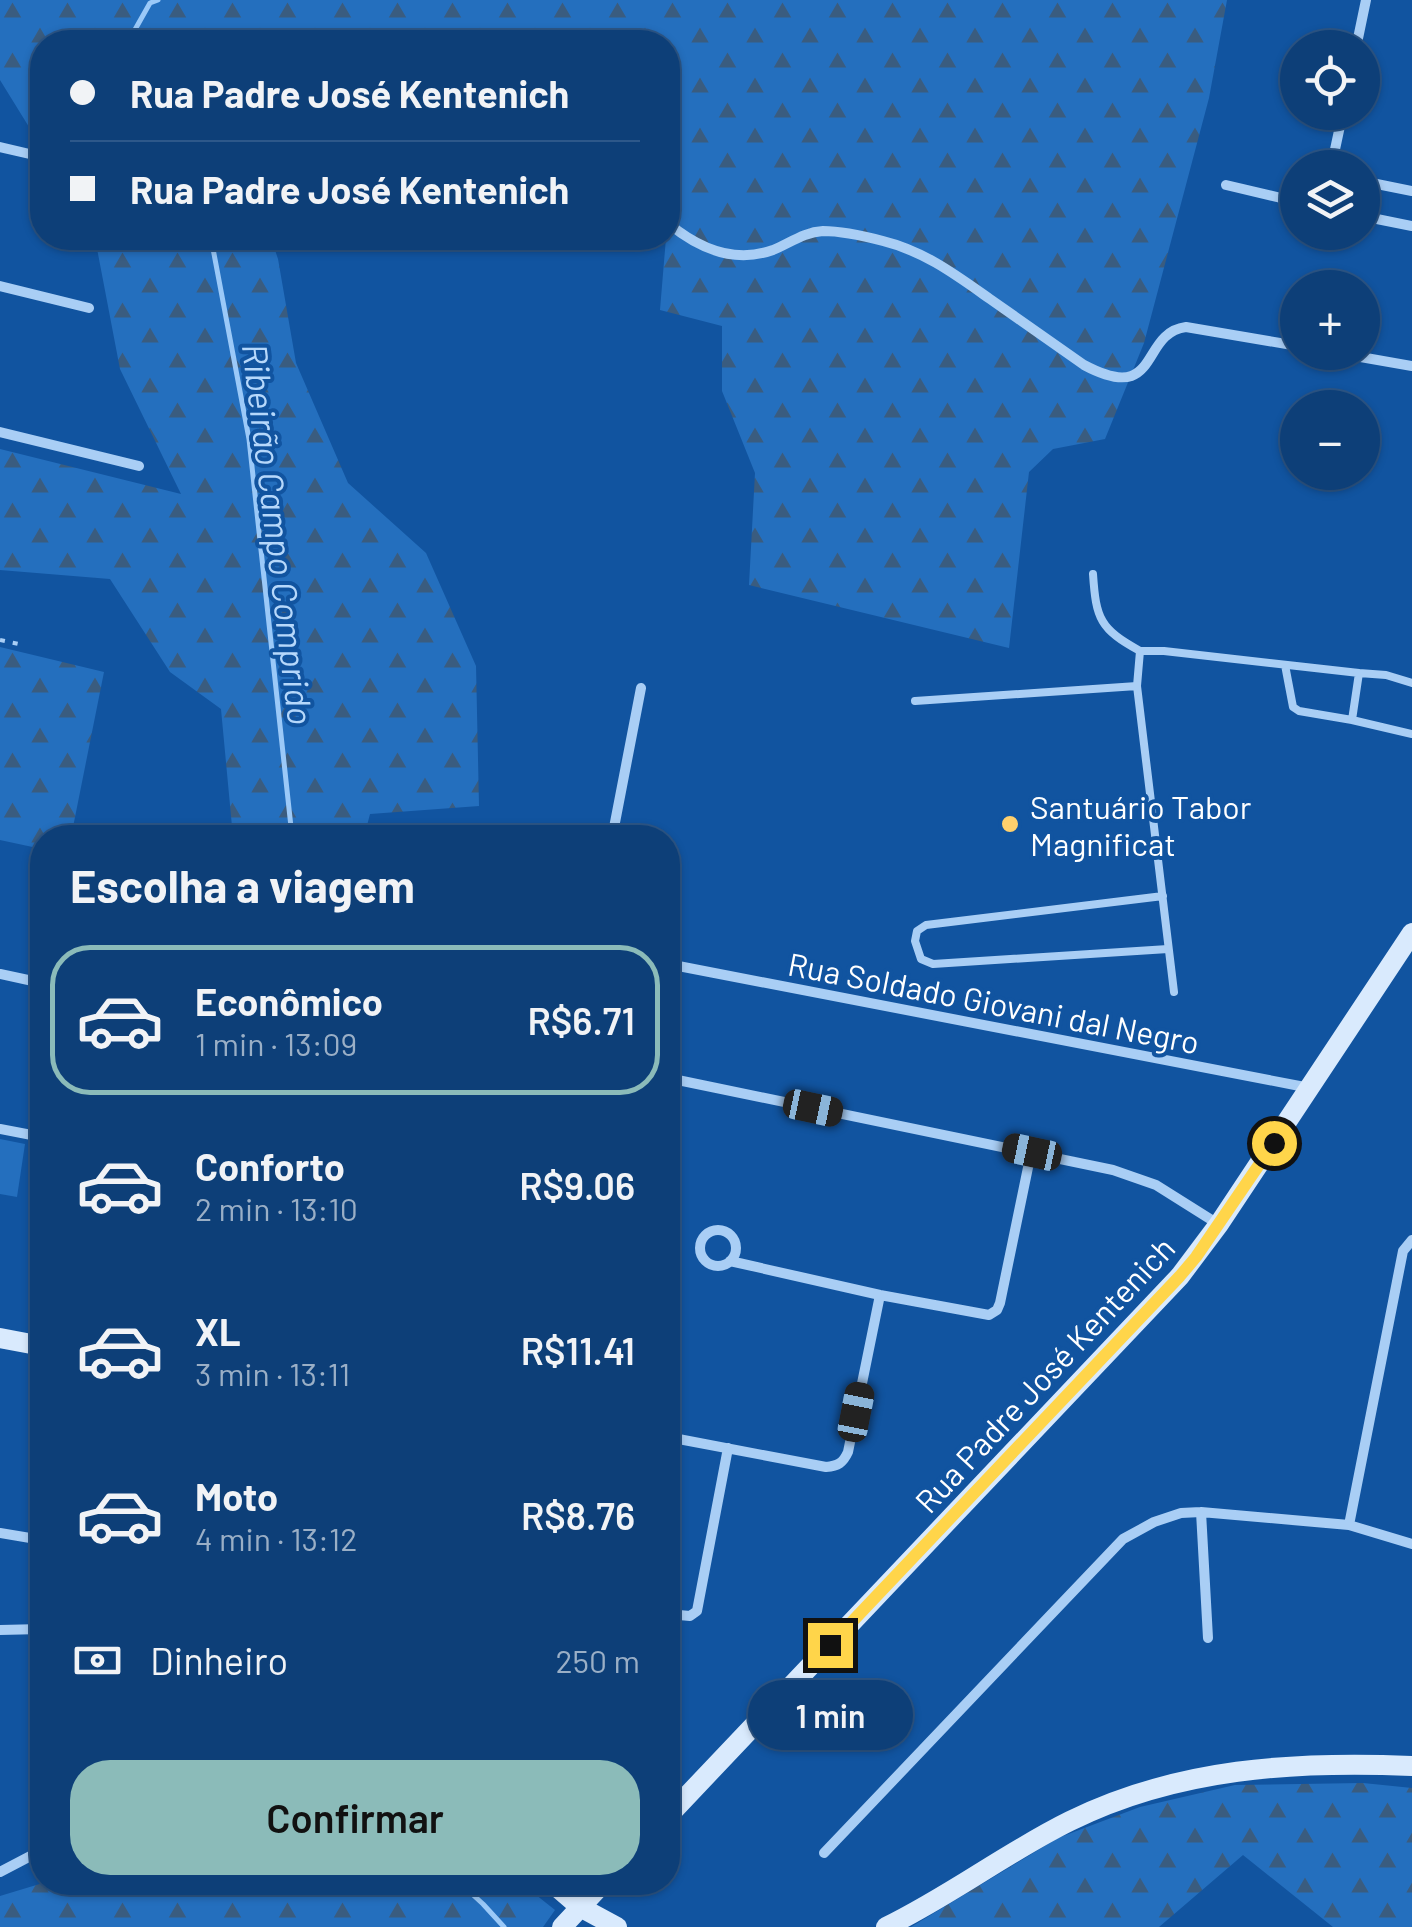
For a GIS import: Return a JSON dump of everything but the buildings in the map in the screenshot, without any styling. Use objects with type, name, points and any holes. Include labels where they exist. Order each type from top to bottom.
[{"type":"street","points":[[1360,30],[1366,0]]},
{"type":"street","points":[[0,147],[30,154]]},
{"type":"street","points":[[1226,185],[1280,198]]},
{"type":"street","points":[[1380,185],[1412,191]]},
{"type":"street","points":[[1380,220],[1412,226]]},
{"type":"street","points":[[680,233],[709,249],[732,255],[773,250],[804,234],[822,231],[888,242],[938,262],[1104,375],[1123,378],[1139,374],[1168,333],[1176,328],[1280,343]]},
{"type":"street","points":[[0,286],[89,308]]},
{"type":"street","points":[[1380,360],[1412,366]]},
{"type":"street","points":[[0,432],[139,466]]},
{"type":"street","points":[[614,825],[640,688]]},
{"type":"street","name":"Rua Padre José Kentenich","points":[[680,1803],[1180,1276],[1219,1224],[1412,932]]},
{"type":"street","name":"Rua Soldado Giovani dal Negro","points":[[680,966],[1310,1088]]},
{"type":"street","points":[[0,974],[30,980]]},
{"type":"street","points":[[680,1080],[1134,1176],[1219,1224]]},
{"type":"street","points":[[0,1129],[30,1135]]},
{"type":"street","points":[[730,1261],[880,1296],[989,1315],[1000,1303],[1032,1152]]},
{"type":"street","points":[[1349,1526],[1402,1251],[1412,1240]]},
{"type":"street","points":[[680,1438],[826,1466],[844,1461],[880,1296]]},
{"type":"street","points":[[0,1338],[30,1344]]},
{"type":"street","points":[[680,1615],[690,1616],[697,1611],[728,1448]]},
{"type":"street","points":[[1200,1512],[1208,1638]]},
{"type":"street","points":[[824,1853],[1123,1539],[1154,1522],[1200,1512],[1270,1516],[1349,1526],[1412,1544]]},
{"type":"street","points":[[0,1533],[30,1538]]},
{"type":"street","points":[[0,1630],[30,1629]]},
{"type":"street","points":[[886,1927],[1058,1827],[1149,1789],[1248,1770],[1412,1766]]},
{"type":"street","points":[[0,1872],[30,1856]]},
{"type":"street","points":[[566,1895],[617,1927]]},
{"type":"street","points":[[562,1927],[592,1895]]},
{"type":"lane","points":[[1093,574],[1095,603],[1103,623],[1113,636],[1140,650],[1386,674],[1412,682]]},
{"type":"lane","points":[[1140,650],[1137,686],[1174,992]]},
{"type":"lane","points":[[1285,665],[1292,706],[1299,712],[1412,734]]},
{"type":"lane","points":[[1352,720],[1359,673]]},
{"type":"lane","points":[[915,701],[1137,686]]},
{"type":"lane","points":[[1163,896],[926,925],[917,932],[916,942],[922,959],[932,964],[1168,950]]},
{"type":"path","points":[[0,640],[18,644]]},
{"type":"green space","points":[[0,0],[1227,0],[1209,98],[1144,343],[1105,439],[1053,449],[1029,472],[1009,648],[749,585],[755,473],[722,391],[722,326],[660,310],[665,250],[680,250],[680,30],[30,30],[30,129],[0,80]]},
{"type":"green space","points":[[97,250],[275,250],[296,363],[348,483],[426,553],[476,666],[479,806],[370,814],[367,825],[232,825],[221,709],[170,672],[110,579],[0,570],[0,449],[181,494],[120,369]]},
{"type":"green space","points":[[0,647],[104,672],[73,825],[30,825],[30,846],[0,840]]},
{"type":"green space","points":[[0,1139],[25,1144],[17,1197],[0,1194]]},
{"type":"green space","points":[[1363,1783],[1412,1788],[1412,1927],[1333,1927],[1243,1855],[1159,1927],[911,1927],[1058,1838],[1140,1807],[1235,1785]]},
{"type":"green space","points":[[30,1887],[30,1895],[536,1895],[555,1910],[543,1927],[0,1927],[0,1896]]},
{"type":"waterway","name":"Ribeirão Campo Comprido","points":[[135,30],[150,3],[158,0]]},
{"type":"waterway","name":"Ribeirão Campo Comprido","points":[[213,250],[249,439],[291,825]]},
{"type":"waterway","name":"Ribeirão Campo Comprido","points":[[473,1895],[504,1927]]},
{"type":"place","name":"Santuário Tabor Magnificat","points":[[1010,824]]},
{"type":"route","points":[[830,1645],[1180,1276],[1274,1143]]}]
